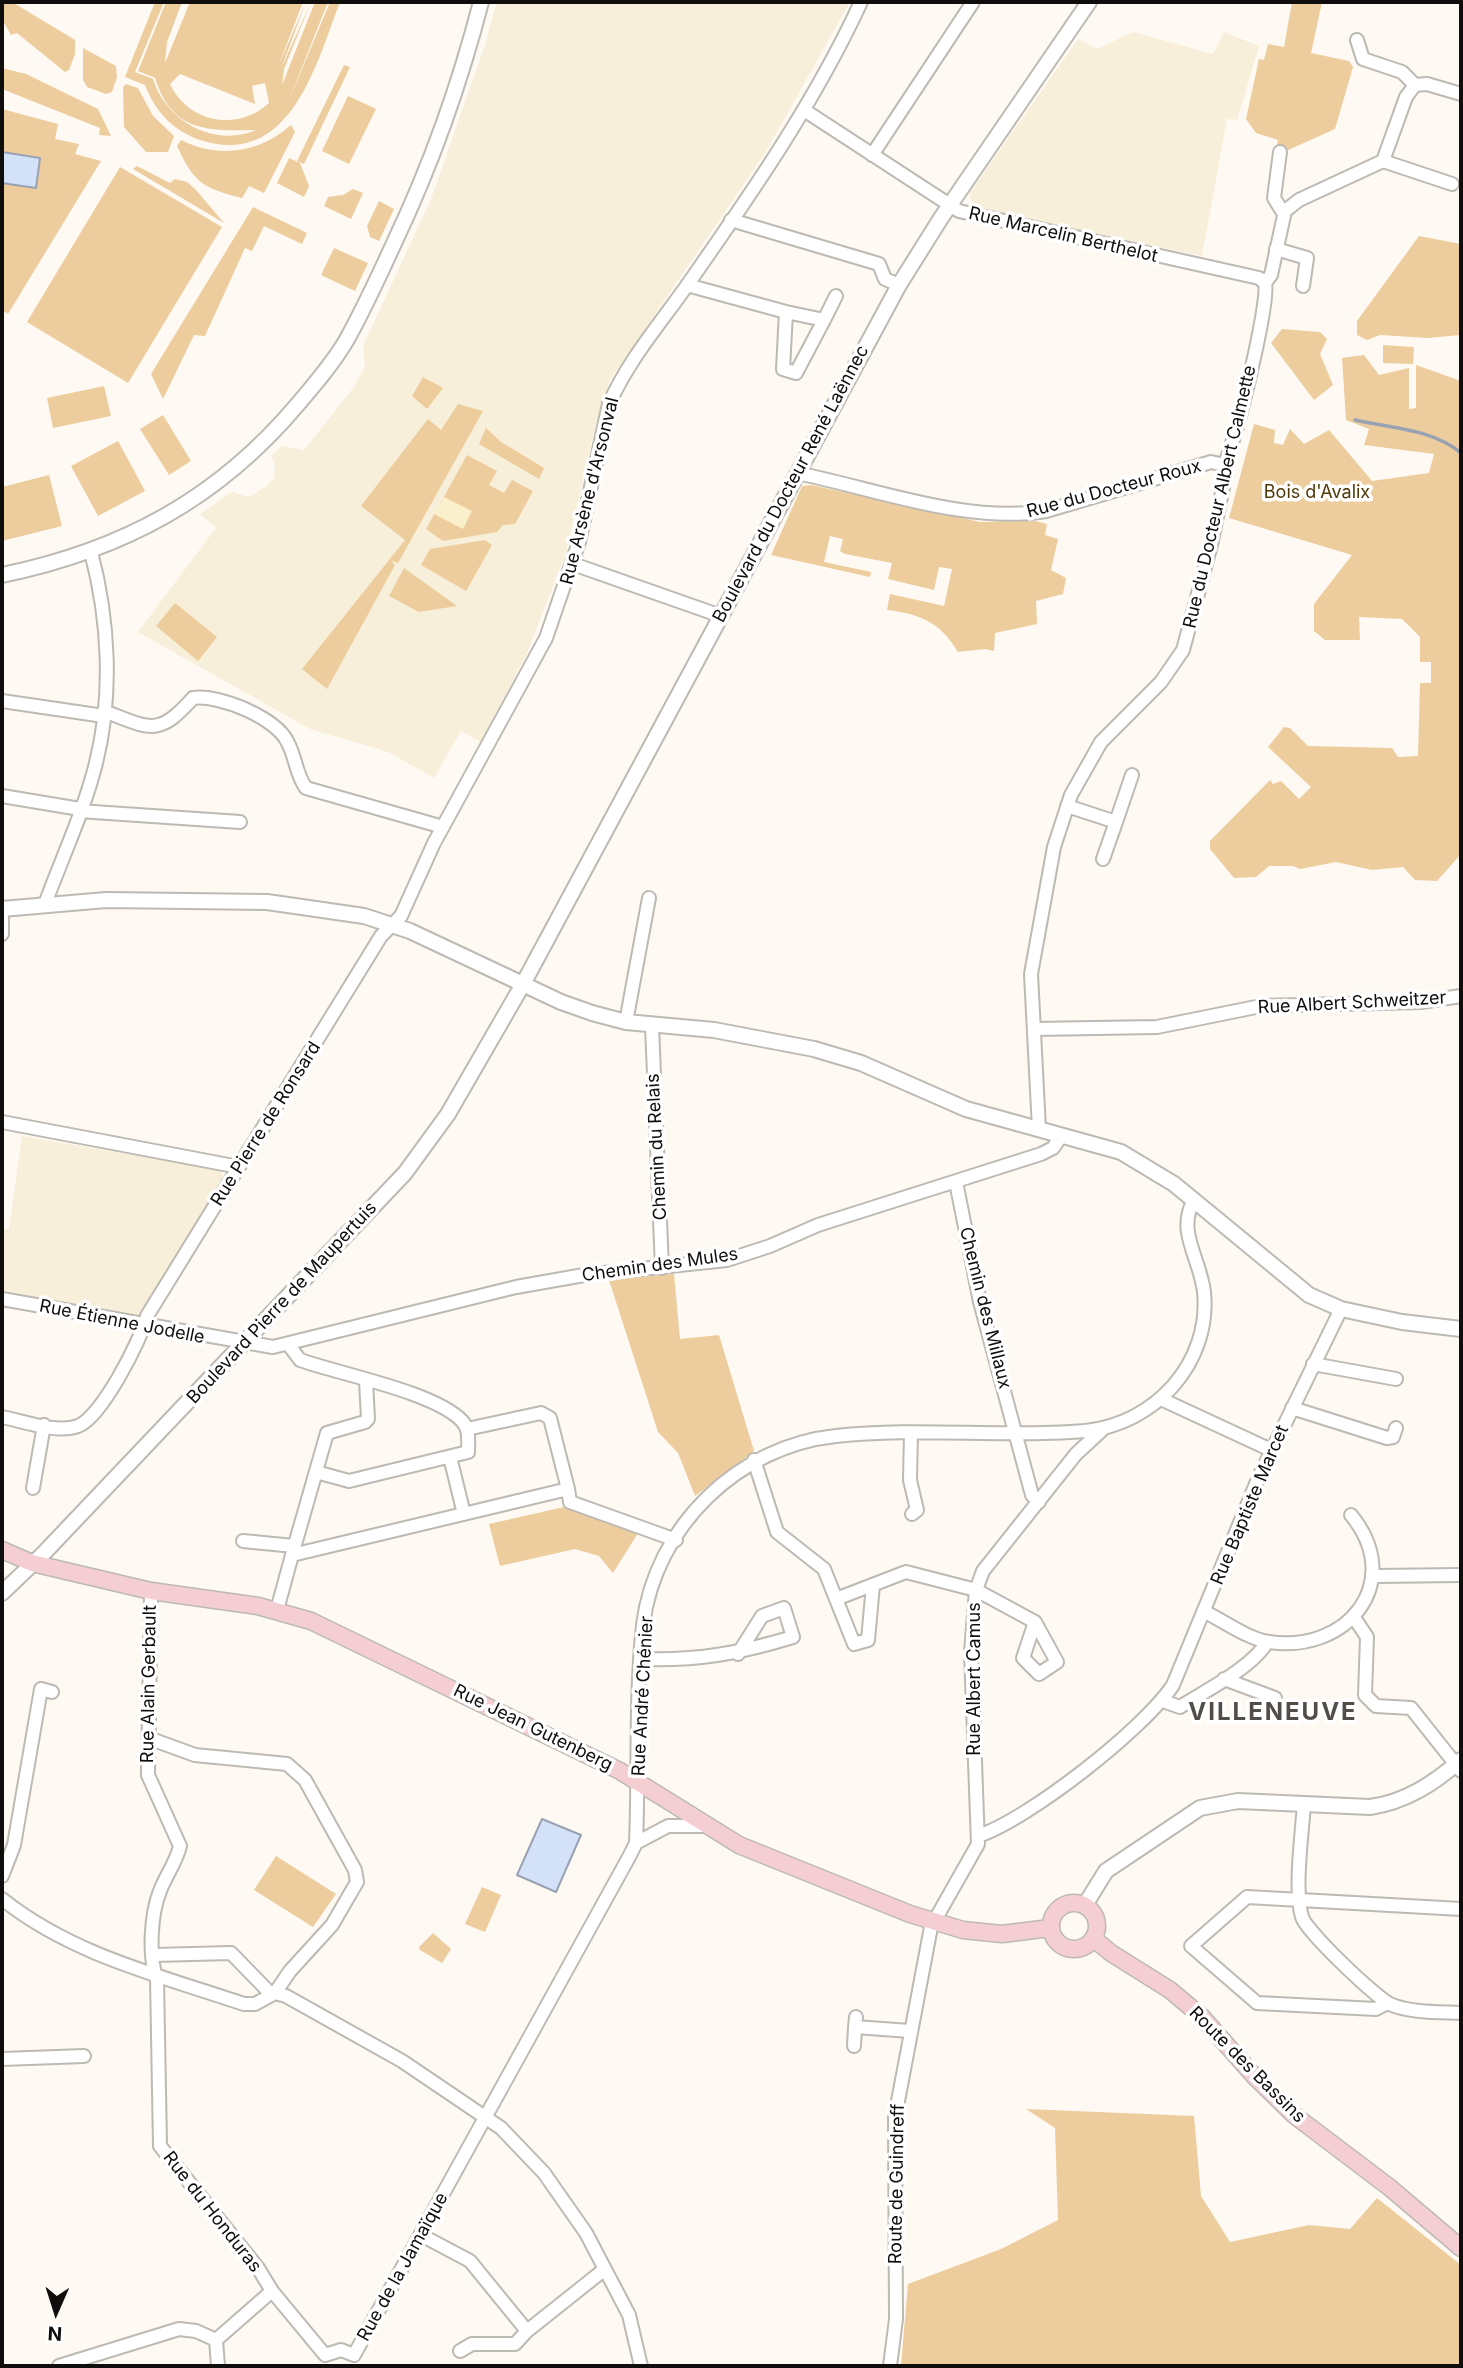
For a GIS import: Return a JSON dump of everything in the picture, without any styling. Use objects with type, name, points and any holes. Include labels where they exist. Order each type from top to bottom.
[{"type":"main road","name":"Rue Jean Gutenberg","points":[[2,1550],[32,1563],[151,1591],[277,1610],[311,1621],[618,1770],[738,1846],[933,1921],[982,1933],[1002,1934],[1050,1928]]},
{"type":"main road","points":[[1075,1903],[1085,1905],[1097,1923],[1094,1939],[1082,1948],[1067,1949],[1055,1941],[1050,1928],[1051,1919],[1060,1907],[1075,1903]]},
{"type":"main road","name":"Route des Bassins","points":[[1094,1939],[1194,2010],[1294,2115],[1389,2187],[1461,2248]]},
{"type":"street","points":[[2,575],[91,552],[123,539],[201,495],[240,465],[284,420],[346,342],[410,209],[440,129],[481,2]]},
{"type":"street","name":"Rue Arsène d'Arsonval","points":[[392,925],[401,916],[443,827],[546,638],[573,564],[609,404],[634,355],[687,285],[804,110],[861,2]]},
{"type":"street","points":[[872,155],[973,2]]},
{"type":"street","name":"Boulevard du Docteur René Laënnec","points":[[523,984],[899,285],[949,206],[1089,2]]},
{"type":"street","points":[[1357,40],[1363,59],[1402,72],[1415,85]]},
{"type":"street","points":[[1280,152],[1274,198],[1284,214],[1299,200],[1383,161],[1389,153],[1406,97],[1415,85],[1427,84],[1461,94]]},
{"type":"street","name":"Rue Marcelin Berthelot","points":[[804,110],[949,206],[970,215],[1259,278],[1265,283]]},
{"type":"street","points":[[1383,161],[1452,184]]},
{"type":"street","name":"Rue du Docteur Albert Calmette","points":[[1040,1129],[1031,974],[1054,846],[1068,806],[1101,742],[1161,682],[1182,650],[1211,545],[1225,478],[1224,465],[1262,315],[1265,283],[1271,275],[1284,214]]},
{"type":"street","points":[[731,220],[879,264],[885,279],[899,285]]},
{"type":"street","points":[[1276,249],[1307,258],[1303,286]]},
{"type":"street","points":[[687,285],[824,320]]},
{"type":"street","points":[[786,312],[783,369],[796,373],[836,296]]},
{"type":"street","name":"Rue du Docteur Roux","points":[[797,472],[971,511],[1021,515],[1046,511],[1211,463],[1224,465]]},
{"type":"street","points":[[45,904],[96,763],[104,714],[107,648],[91,552]]},
{"type":"street","points":[[573,564],[721,616]]},
{"type":"street","points":[[2,701],[104,714],[156,727],[173,720],[193,698],[211,699],[258,716],[280,730],[288,741],[306,788],[443,827]]},
{"type":"street","points":[[1103,859],[1132,775]]},
{"type":"street","points":[[2,796],[79,810],[240,822]]},
{"type":"street","points":[[1068,806],[1116,822]]},
{"type":"street","points":[[626,1022],[649,898]]},
{"type":"street","points":[[2,909],[106,900],[288,904],[364,916],[392,925],[561,1002],[626,1022],[714,1030],[814,1049],[861,1063],[924,1093],[966,1108],[1121,1152],[1163,1175],[1309,1295],[1340,1309],[1402,1322],[1461,1329]]},
{"type":"street","points":[[2,934],[2,917],[139,902]]},
{"type":"street","name":"Rue Pierre de Ronsard","points":[[2,1417],[44,1425],[78,1426],[92,1415],[133,1354],[147,1316],[381,936],[392,925]]},
{"type":"street","name":"Boulevard Pierre de Maupertuis","points":[[2,1593],[405,1173],[448,1114],[523,984]]},
{"type":"street","name":"Rue Albert Schweitzer","points":[[1034,1029],[1157,1027],[1261,1006],[1421,1003],[1461,996]]},
{"type":"street","name":"Chemin du Relais","points":[[652,1026],[662,1268]]},
{"type":"street","points":[[2,1122],[239,1167]]},
{"type":"street","name":"Chemin des Mules","points":[[243,1344],[261,1347],[288,1344],[516,1287],[584,1275],[727,1259],[770,1246],[818,1225],[1041,1154],[1052,1148],[1062,1135]]},
{"type":"street","name":"Chemin des Millaux","points":[[956,1182],[980,1302],[1017,1433]]},
{"type":"street","name":"Rue Albert Camus","points":[[1017,1433],[1102,1430],[1124,1422],[1161,1399],[1180,1379],[1199,1341],[1204,1292],[1186,1227],[1186,1214],[1194,1200]]},
{"type":"street","name":"Rue Étienne Jodelle","points":[[2,1299],[243,1344]]},
{"type":"street","name":"Rue Baptiste Marcet","points":[[978,1836],[1015,1818],[1071,1778],[1132,1732],[1163,1701],[1173,1685],[1205,1612],[1271,1450],[1340,1309]]},
{"type":"street","points":[[288,1344],[300,1360],[431,1402],[461,1420],[467,1429],[468,1452],[349,1481],[316,1472]]},
{"type":"street","points":[[1313,1364],[1396,1379]]},
{"type":"street","points":[[277,1610],[327,1433],[368,1419],[366,1381]]},
{"type":"street","points":[[1161,1399],[1271,1450]]},
{"type":"street","points":[[1292,1408],[1387,1438],[1393,1437],[1396,1428]]},
{"type":"street","points":[[467,1429],[541,1413],[550,1419],[570,1502],[676,1540]]},
{"type":"street","points":[[33,1488],[44,1425]]},
{"type":"street","name":"Rue Albert Camus","points":[[978,1836],[971,1679],[976,1590],[983,1571],[1076,1454],[1102,1430]]},
{"type":"street","points":[[1072,1432],[1076,1438],[1076,1454]]},
{"type":"street","points":[[911,1433],[910,1480],[917,1510],[912,1514]]},
{"type":"street","name":"Rue André Chénier","points":[[487,2117],[636,1843],[643,1625],[659,1569],[692,1512],[710,1492],[754,1460],[810,1440],[835,1436],[911,1433],[1017,1433]]},
{"type":"street","points":[[1017,1433],[1032,1495],[1039,1502]]},
{"type":"street","points":[[450,1457],[464,1514]]},
{"type":"street","points":[[754,1460],[777,1532],[824,1569],[854,1644],[868,1640],[873,1585]]},
{"type":"street","points":[[243,1541],[293,1550],[568,1489]]},
{"type":"street","points":[[1205,1612],[1267,1642],[1316,1642],[1334,1633],[1353,1616],[1375,1576],[1372,1549],[1351,1515]]},
{"type":"street","points":[[836,1598],[906,1572],[976,1590],[1035,1622]]},
{"type":"street","points":[[1375,1576],[1461,1575]]},
{"type":"street","name":"Rue Alain Gerbault","points":[[151,1591],[151,1739],[148,1775],[180,1846],[159,1892],[155,1910],[155,1974]]},
{"type":"street","points":[[642,1659],[705,1658],[738,1654],[793,1637],[784,1608],[762,1616],[738,1654]]},
{"type":"street","points":[[1085,1905],[1106,1871],[1200,1808],[1238,1801],[1389,1805],[1422,1790],[1460,1765],[1411,1708],[1376,1706],[1365,1695],[1367,1637],[1353,1616]]},
{"type":"street","points":[[1163,1701],[1180,1707],[1224,1679],[1262,1650],[1267,1642]]},
{"type":"street","points":[[1224,1679],[1275,1698]]},
{"type":"street","points":[[2,1876],[14,1845],[41,1689],[52,1692]]},
{"type":"street","points":[[2,1899],[49,1932],[83,1949],[155,1974],[244,2004],[255,2004],[273,1993],[332,1924],[357,1882],[355,1870],[305,1780],[286,1764],[195,1755],[151,1739]]},
{"type":"street","points":[[1304,1804],[1300,1899],[1302,1918],[1313,1935],[1387,2003],[1404,2009],[1461,2013]]},
{"type":"street","points":[[636,1843],[668,1826],[706,1826]]},
{"type":"street","points":[[933,1921],[974,1854],[978,1836]]},
{"type":"street","points":[[1387,2003],[1369,2009],[1257,2003],[1191,1946],[1247,1897],[1461,1909]]},
{"type":"street","name":"Route de Guindreff","points":[[890,2366],[896,2319],[895,2117],[933,1921]]},
{"type":"street","points":[[153,1955],[231,1953],[273,1993],[286,1996],[402,2061],[487,2117],[544,2173],[586,2233],[629,2315],[642,2366]]},
{"type":"street","name":"Rue du Honduras","points":[[155,1974],[160,2146],[258,2268],[272,2291],[216,2340]]},
{"type":"street","points":[[854,2046],[856,2022],[910,2031]]},
{"type":"street","points":[[2,2059],[84,2056]]},
{"type":"street","name":"Rue de la Jamaïque","points":[[272,2291],[325,2355],[341,2350],[354,2355],[487,2117]]},
{"type":"street","points":[[421,2235],[470,2261],[527,2331]]},
{"type":"street","points":[[460,2351],[472,2344],[515,2344],[527,2331],[605,2269]]},
{"type":"street","points":[[60,2366],[179,2329],[196,2331],[216,2340],[218,2366]]},
{"type":"shaded area","points":[[497,2],[850,2],[765,153],[610,380],[597,420],[566,553],[526,655],[481,742],[461,731],[434,778],[388,752],[310,729],[138,632],[216,528],[200,514],[232,492],[249,497],[267,486],[274,478],[275,464],[271,456],[282,446],[304,450],[354,387],[365,367],[363,346],[431,199],[485,45]]},
{"type":"shaded area","points":[[1133,32],[1213,54],[1224,32],[1259,46],[1237,120],[1227,119],[1202,256],[974,208],[969,194],[1078,39],[1097,49]]},
{"type":"shaded area","points":[[22,1136],[221,1170],[224,1178],[138,1318],[2,1290],[2,1229],[9,1229]]},
{"type":"green space","points":[[2,2],[12,2],[75,40],[75,54],[69,70],[65,72],[17,33],[11,35],[2,19]]},
{"type":"green space","points":[[155,2],[164,2],[135,72],[153,79],[159,94],[171,109],[155,78],[138,71],[166,2],[182,2],[167,42],[165,63],[190,2],[303,2],[278,67],[306,2],[281,69],[311,2],[284,69],[282,85],[315,2],[328,2],[287,105],[330,2],[340,2],[321,54],[295,105],[278,125],[257,139],[231,145],[190,136],[166,119],[145,85],[125,77]],"holes":[[[180,74],[255,104],[252,86],[265,83],[269,103],[243,118],[229,120],[201,115],[189,108],[170,84]],[[171,109],[182,119],[208,128],[256,130],[240,135],[208,133],[180,118]]]},
{"type":"green space","points":[[1292,2],[1322,2],[1311,53],[1349,61],[1353,67],[1335,129],[1286,151],[1276,149],[1278,140],[1256,133],[1246,119],[1259,59],[1264,60],[1268,44],[1284,47]]},
{"type":"green space","points":[[83,48],[116,66],[117,77],[112,92],[106,94],[87,87],[83,80]]},
{"type":"green space","points":[[344,65],[350,67],[304,164],[297,161]]},
{"type":"green space","points":[[2,68],[26,74],[98,109],[111,136],[99,135],[100,128],[2,89]]},
{"type":"green space","points":[[126,84],[138,88],[153,116],[174,136],[168,152],[146,152],[124,127],[123,87]]},
{"type":"green space","points":[[348,96],[376,109],[349,164],[322,151]]},
{"type":"green space","points":[[2,109],[58,124],[55,139],[79,144],[75,154],[101,161],[8,314],[2,310]]},
{"type":"green space","points":[[291,125],[295,132],[264,193],[249,186],[242,198],[218,191],[201,182],[189,168],[177,146],[181,140],[209,150],[238,150],[266,142]]},
{"type":"green space","points":[[289,158],[300,163],[309,186],[304,197],[277,183]]},
{"type":"green space","points":[[137,166],[170,183],[175,179],[187,182],[224,223],[133,169]]},
{"type":"green space","points":[[120,167],[222,227],[128,383],[27,322]]},
{"type":"green space","points":[[353,189],[363,193],[351,219],[324,206],[328,197],[343,195]]},
{"type":"green space","points":[[379,201],[394,209],[379,241],[370,237],[367,226]]},
{"type":"green space","points":[[253,207],[307,233],[302,244],[264,226],[252,251],[245,248],[205,336],[194,335],[163,399],[151,374]]},
{"type":"green space","points":[[1419,236],[1461,244],[1460,335],[1428,338],[1380,335],[1367,340],[1357,335],[1357,321]]},
{"type":"green space","points":[[334,248],[368,263],[355,291],[321,275]]},
{"type":"green space","points":[[1282,329],[1320,332],[1327,339],[1320,354],[1333,385],[1314,400],[1271,343]]},
{"type":"green space","points":[[1383,345],[1414,347],[1413,364],[1383,363]]},
{"type":"green space","name":"Bois d'Avalix","points":[[1364,355],[1379,375],[1409,368],[1409,409],[1416,408],[1416,365],[1461,381],[1461,854],[1437,881],[1415,880],[1403,867],[1372,870],[1336,862],[1300,869],[1293,866],[1269,866],[1256,877],[1234,878],[1210,849],[1210,841],[1270,780],[1273,784],[1281,781],[1299,799],[1311,787],[1268,747],[1284,727],[1290,728],[1308,746],[1392,748],[1398,757],[1418,756],[1420,683],[1431,683],[1431,662],[1420,662],[1420,637],[1402,619],[1359,617],[1360,640],[1325,640],[1314,631],[1314,604],[1352,555],[1229,518],[1254,424],[1275,430],[1274,443],[1283,445],[1290,429],[1304,444],[1329,430],[1372,481],[1429,473],[1434,454],[1364,445],[1369,429],[1346,420],[1342,358]]},
{"type":"green space","points":[[423,377],[443,388],[427,409],[412,396]]},
{"type":"green space","points":[[104,386],[111,416],[53,428],[47,398]]},
{"type":"green space","points":[[458,404],[483,411],[398,563],[391,561],[395,565],[327,689],[302,669],[405,540],[361,506],[428,419],[441,430]]},
{"type":"green space","points":[[163,415],[191,461],[169,475],[140,429]]},
{"type":"green space","points":[[486,428],[501,442],[544,468],[539,479],[479,444]]},
{"type":"green space","points":[[118,441],[145,491],[98,516],[71,466]]},
{"type":"green space","points":[[467,455],[497,471],[489,485],[504,493],[512,480],[533,491],[515,524],[503,525],[497,532],[443,541],[426,529]]},
{"type":"green space","points":[[49,475],[62,526],[2,541],[2,487]]},
{"type":"green space","points":[[811,485],[980,522],[1035,521],[1047,524],[1045,535],[1058,539],[1051,570],[1066,578],[1063,594],[1036,601],[1037,624],[995,633],[994,651],[985,649],[958,652],[944,633],[928,621],[887,610],[890,594],[944,606],[952,569],[939,567],[934,590],[888,579],[892,563],[845,554],[840,551],[843,539],[830,536],[824,562],[871,572],[870,577],[771,555],[802,486]]},
{"type":"green space","points":[[485,540],[492,545],[466,591],[421,565],[430,549]]},
{"type":"green space","points":[[404,568],[457,606],[419,612],[389,596]]},
{"type":"green space","points":[[175,603],[217,637],[198,661],[156,626]]},
{"type":"green space","points":[[674,1274],[680,1339],[719,1335],[754,1451],[695,1496],[678,1453],[658,1432],[609,1280]]},
{"type":"green space","points":[[564,1507],[638,1533],[613,1573],[599,1556],[575,1549],[500,1566],[489,1524]]},
{"type":"green space","points":[[276,1856],[336,1894],[313,1927],[254,1890]]},
{"type":"green space","points":[[482,1887],[501,1895],[485,1932],[465,1924]]},
{"type":"green space","points":[[433,1933],[451,1949],[442,1963],[419,1947]]},
{"type":"green space","points":[[1026,2109],[1194,2116],[1201,2196],[1230,2242],[1309,2225],[1350,2229],[1377,2198],[1461,2265],[1461,2366],[901,2366],[908,2284],[1001,2249],[1058,2220],[1055,2128]]},
{"type":"sand","points":[[444,497],[472,511],[463,529],[434,514]]},
{"type":"water","points":[[2,152],[40,158],[36,188],[2,183]]},
{"type":"water","points":[[542,1819],[581,1835],[556,1892],[517,1875]]},
{"type":"waterway","points":[[1355,420],[1424,434],[1461,453]]},
{"type":"district","name":"VILLENEUVE","points":[[1273,1713]]}]
